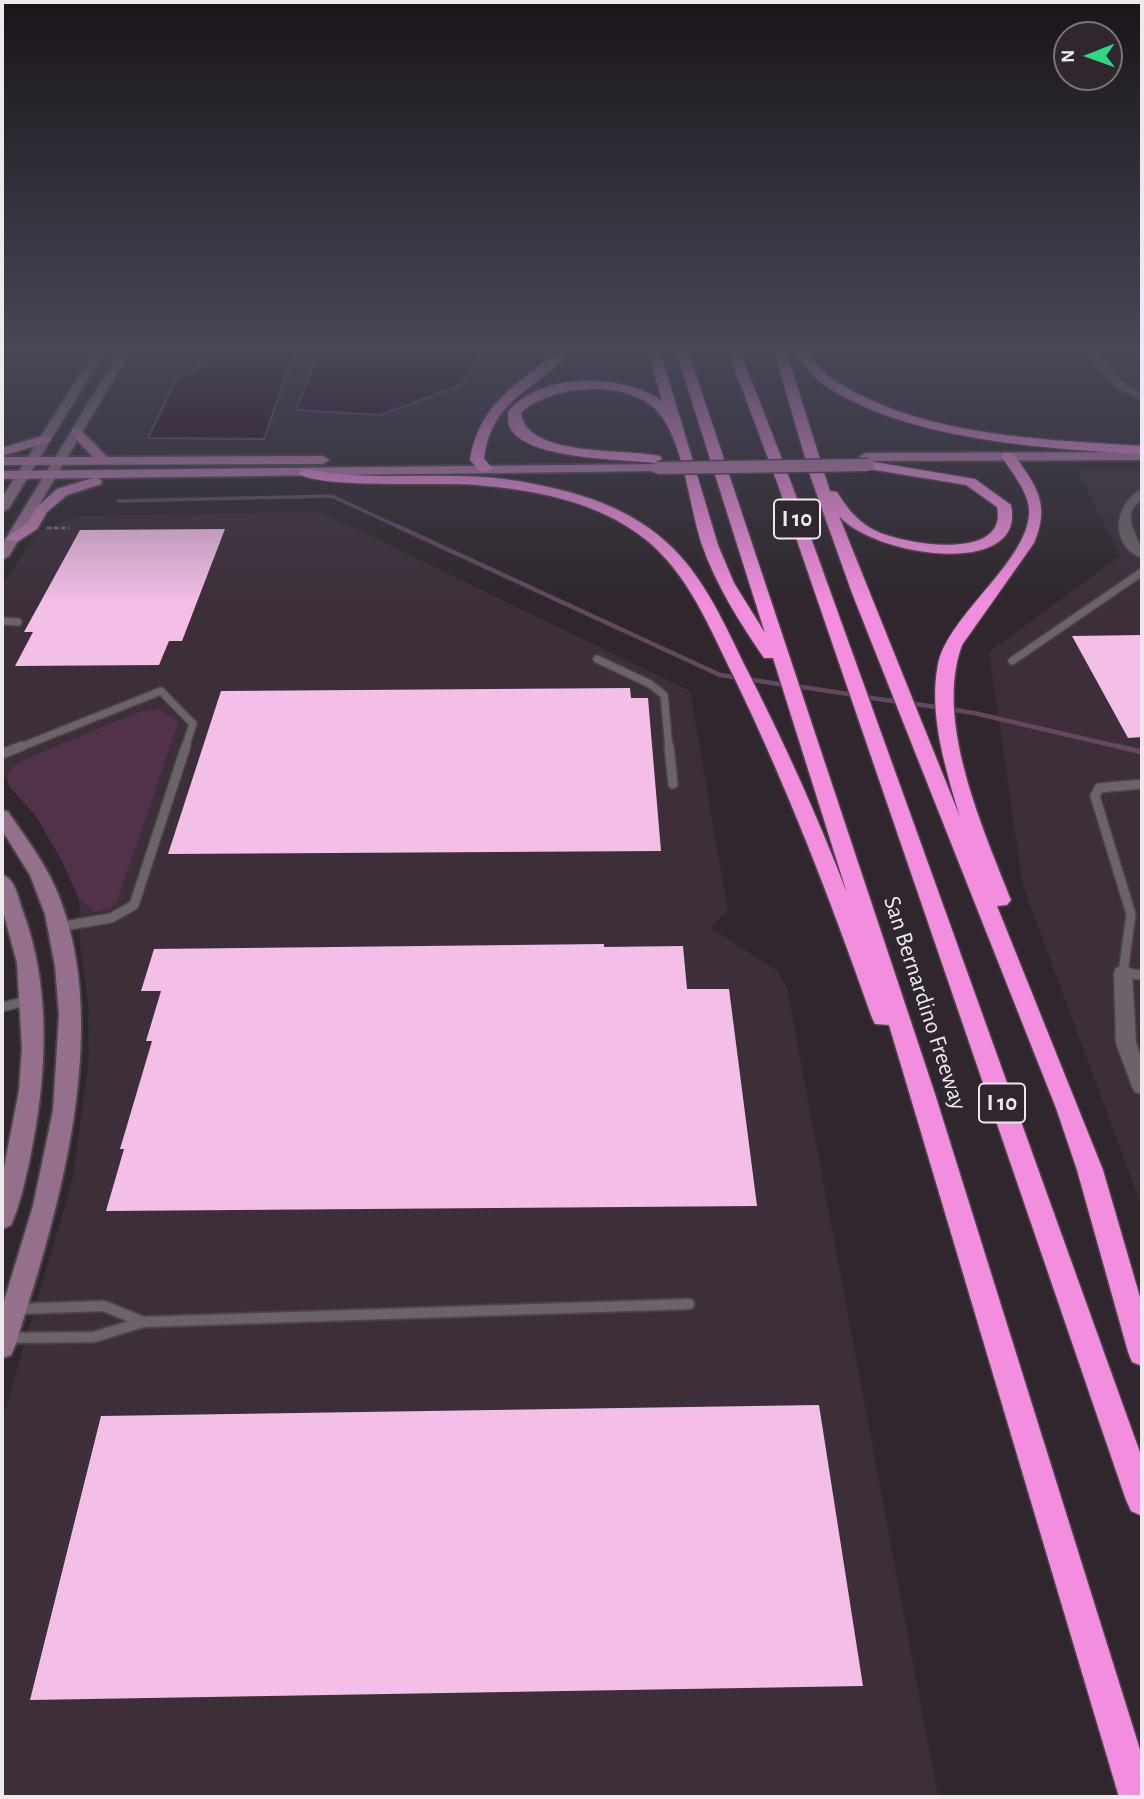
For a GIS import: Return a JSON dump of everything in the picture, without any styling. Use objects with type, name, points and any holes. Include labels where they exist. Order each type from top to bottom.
[{"type":"highway","points":[[482,435],[478,444],[482,464]]},
{"type":"highway","points":[[524,435],[543,445],[657,464]]},
{"type":"highway","points":[[678,435],[680,439]]},
{"type":"highway","points":[[679,435],[694,496],[726,583],[789,687]]},
{"type":"highway","name":"San Bernardino Freeway","points":[[709,435],[923,1094],[1137,1797]]},
{"type":"highway","name":"San Bernardino Freeway","points":[[764,435],[1142,1500]]},
{"type":"highway","points":[[806,435],[903,703],[1019,984],[1090,1170],[1142,1352]]},
{"type":"highway","points":[[989,435],[1142,450]]},
{"type":"highway","points":[[816,468],[823,475],[837,504],[849,518],[884,540],[915,548],[954,549],[991,540],[1004,527],[1004,505],[970,482],[867,461]]},
{"type":"highway","points":[[1011,461],[1032,497],[1036,509],[1035,523],[1007,571],[955,642],[947,661],[944,709],[981,849],[1056,1045],[1087,1138],[1090,1170]]},
{"type":"highway","points":[[305,473],[330,478],[451,480],[517,485],[566,495],[613,513],[656,540],[673,557],[713,619],[772,735],[852,932],[898,1057],[923,1094]]},
{"type":"main road","points":[[2,508],[48,435]]},
{"type":"main road","points":[[2,556],[74,435]]},
{"type":"main road","points":[[79,435],[103,460]]},
{"type":"main road","points":[[2,452],[45,439]]},
{"type":"main road","points":[[1011,461],[1142,456]]},
{"type":"main road","points":[[2,461],[482,464],[1011,461],[1142,465]]},
{"type":"main road","points":[[2,475],[305,473],[482,464]]},
{"type":"main road","points":[[12,539],[32,526],[42,510],[62,492],[110,476]]},
{"type":"main road","points":[[2,816],[45,884],[58,928],[71,1026],[65,1111],[55,1169],[3,1340]]},
{"type":"main road","points":[[2,881],[27,954],[32,999],[33,1053],[27,1111],[13,1183],[2,1218]]},
{"type":"street","points":[[1142,494],[1128,506],[1123,523],[1131,542],[1142,554]]},
{"type":"street","points":[[1133,974],[1126,1043],[1142,1086]]},
{"type":"lane","points":[[1012,661],[1142,572]]},
{"type":"lane","points":[[2,621],[18,622]]},
{"type":"lane","points":[[597,659],[650,684],[664,695],[673,784]]},
{"type":"lane","points":[[2,754],[161,691],[194,724],[134,905],[111,918],[58,928]]},
{"type":"lane","points":[[1133,974],[1131,914],[1095,796],[1099,788],[1107,785],[1142,785]]},
{"type":"lane","points":[[2,1007],[32,999]]},
{"type":"lane","points":[[3,1340],[94,1337],[143,1322],[689,1304]]},
{"type":"lane","points":[[13,1309],[104,1306],[143,1322]]},
{"type":"path","points":[[38,528],[69,528]]},
{"type":"shaded area","points":[[149,435],[265,435],[264,439],[148,438]]},
{"type":"shaded area","points":[[1077,470],[1142,470],[1142,1207],[1023,886],[989,652],[1120,556]]},
{"type":"shaded area","points":[[321,512],[690,691],[728,911],[710,927],[777,971],[787,988],[938,1797],[2,1797],[2,1421],[72,1181],[89,1059],[88,1001],[80,948],[79,899],[61,859],[35,815],[9,786],[2,769],[2,585],[39,530],[80,516]]},
{"type":"shaded area","points":[[159,709],[178,721],[177,727],[117,901],[110,909],[94,912],[79,899],[61,859],[35,815],[9,786],[7,775],[15,765],[30,757],[139,712]]},
{"type":"building","points":[[225,529],[182,641],[169,641],[159,665],[15,666],[33,632],[24,632],[80,530]]},
{"type":"building","points":[[1142,635],[1142,737],[1128,738],[1072,636]]},
{"type":"building","points":[[630,688],[631,698],[648,698],[661,851],[168,854],[221,691]]},
{"type":"building","points":[[604,944],[604,947],[683,946],[687,989],[729,989],[757,1206],[106,1211],[124,1149],[120,1149],[152,1041],[146,1041],[161,991],[141,991],[154,949]]},
{"type":"building","points":[[819,1405],[863,1686],[30,1700],[101,1416]]},
{"type":"waterway","points":[[118,501],[332,496],[401,528]]},
{"type":"waterway","points":[[397,526],[720,675],[785,685]]},
{"type":"waterway","points":[[795,686],[855,695]]},
{"type":"waterway","points":[[864,697],[900,702]]},
{"type":"waterway","points":[[909,703],[974,713],[1124,748]]},
{"type":"waterway","points":[[1117,746],[1142,752]]}]
